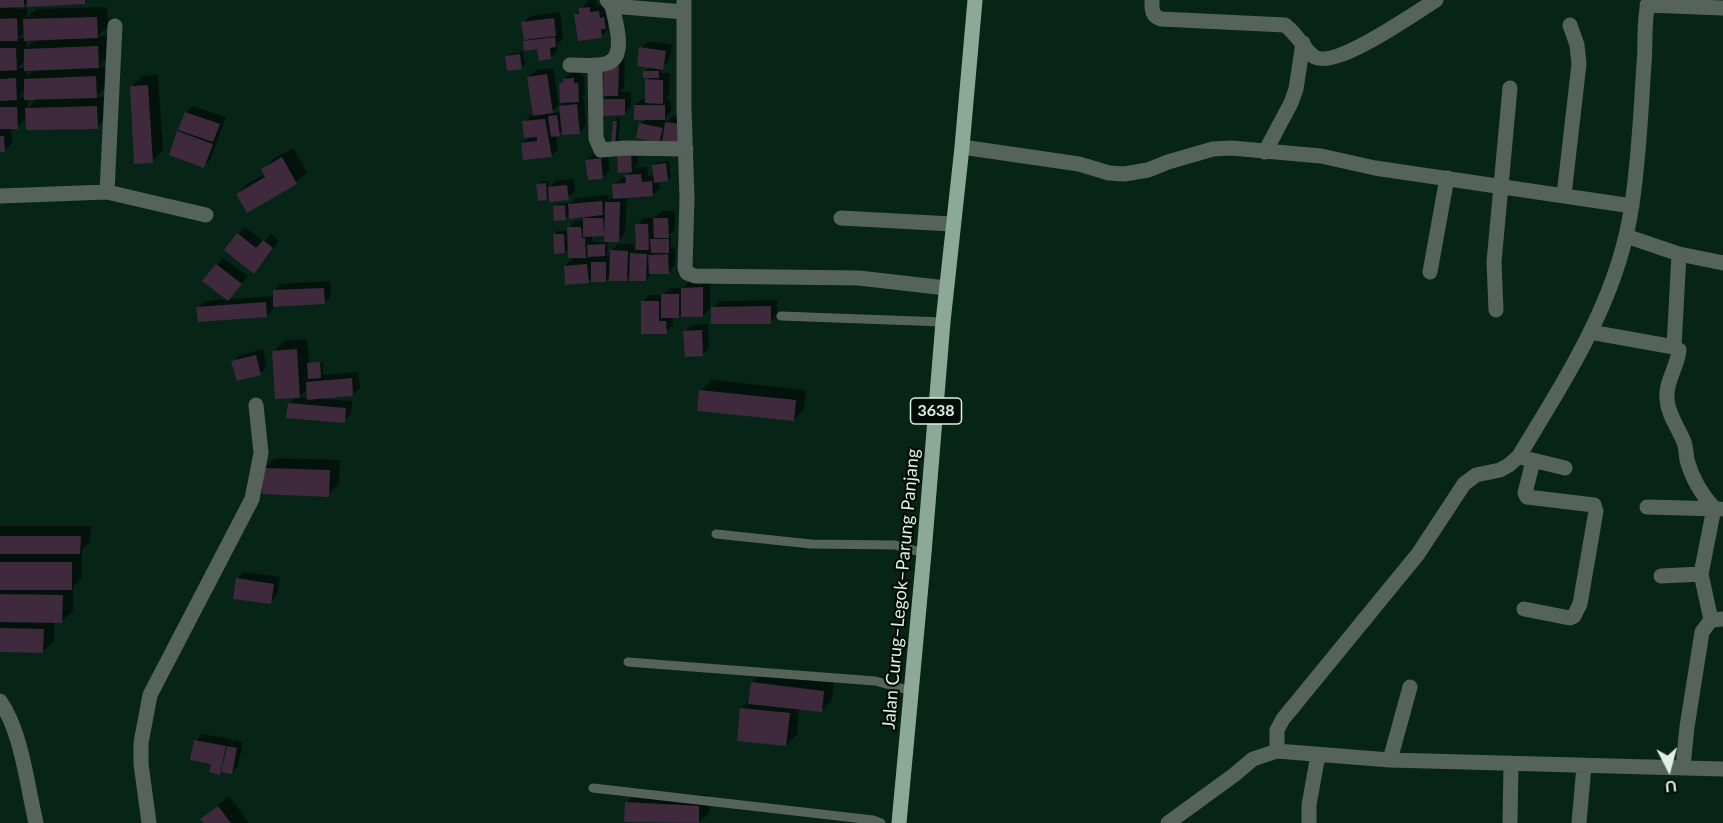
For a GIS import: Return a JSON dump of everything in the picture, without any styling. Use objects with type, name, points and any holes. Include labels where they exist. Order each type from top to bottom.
[{"type":"main road","name":"Jalan Curug–Legok–Parung Panjang","points":[[899,823],[946,288],[975,0]]},
{"type":"street","points":[[1152,0],[1152,12],[1161,19],[1285,26],[1295,33],[1313,57],[1327,59],[1339,56],[1370,41],[1436,0]]},
{"type":"street","points":[[1524,609],[1570,618],[1574,616],[1580,604],[1596,511],[1594,505],[1527,497],[1525,493],[1526,458],[1607,300],[1626,236],[1632,206],[1641,117],[1648,2],[1723,8]]},
{"type":"street","points":[[570,64],[595,65],[610,62],[615,58],[618,47],[618,28],[610,3],[684,6],[685,268],[687,273],[695,276],[859,278],[946,288]]},
{"type":"street","points":[[1564,195],[1579,64],[1577,45],[1570,25]]},
{"type":"street","points":[[107,192],[115,26]]},
{"type":"street","points":[[1265,152],[1292,103],[1303,43]]},
{"type":"street","points":[[595,65],[596,138],[601,150],[686,149]]},
{"type":"street","points":[[1496,310],[1494,262],[1509,88]]},
{"type":"street","points":[[962,147],[1079,164],[1109,173],[1124,174],[1148,170],[1213,149],[1231,148],[1321,156],[1375,168],[1632,206]]},
{"type":"street","points":[[1430,272],[1447,178]]},
{"type":"street","points":[[0,196],[107,192],[206,215]]},
{"type":"street","points":[[841,218],[952,224]]},
{"type":"street","points":[[1626,236],[1679,254],[1723,263]]},
{"type":"street","points":[[1674,347],[1679,254]]},
{"type":"street","points":[[1590,332],[1674,347],[1679,352],[1666,398],[1674,423],[1684,443],[1694,478],[1702,494],[1719,508]]},
{"type":"street","points":[[149,823],[141,764],[141,743],[150,695],[252,499],[261,453],[256,405]]},
{"type":"street","points":[[1277,751],[1277,730],[1283,718],[1418,554],[1464,484],[1476,476],[1500,470],[1526,458],[1565,468]]},
{"type":"street","points":[[1647,507],[1719,508]]},
{"type":"street","points":[[1683,767],[1702,632],[1717,619],[1701,574],[1719,508]]},
{"type":"street","points":[[1661,576],[1701,574]]},
{"type":"street","points":[[1390,760],[1410,687]]},
{"type":"street","points":[[0,701],[18,741],[36,823]]},
{"type":"street","points":[[1168,823],[1234,776],[1253,759],[1277,751],[1390,760],[1723,769]]},
{"type":"street","points":[[1309,823],[1309,805],[1318,755]]},
{"type":"street","points":[[1510,823],[1511,763]]},
{"type":"street","points":[[1579,823],[1584,766]]},
{"type":"lane","points":[[781,316],[943,322]]},
{"type":"lane","points":[[716,534],[811,544],[896,545],[924,553]]},
{"type":"lane","points":[[628,662],[875,681],[912,691]]},
{"type":"lane","points":[[593,788],[873,820],[881,823]]},
{"type":"building","points":[[0,0],[24,0],[24,7],[0,8]]},
{"type":"building","points":[[27,0],[85,0],[85,4],[27,7]]},
{"type":"building","points":[[590,7],[590,12],[599,11],[600,18],[604,17],[606,29],[601,29],[602,38],[578,41],[574,14],[579,14],[579,8]]},
{"type":"building","points":[[97,17],[98,38],[24,41],[23,19]]},
{"type":"building","points":[[17,18],[18,41],[0,41],[0,19]]},
{"type":"building","points":[[554,18],[556,36],[524,40],[521,22]]},
{"type":"building","points":[[555,37],[556,47],[550,48],[551,59],[539,61],[537,49],[524,51],[523,41]]},
{"type":"building","points":[[98,46],[99,68],[24,71],[24,49]]},
{"type":"building","points":[[639,47],[666,51],[663,70],[637,66]]},
{"type":"building","points":[[0,48],[16,48],[17,70],[0,71]]},
{"type":"building","points":[[520,54],[522,69],[507,71],[505,56]]},
{"type":"building","points":[[604,65],[619,66],[618,96],[603,96]]},
{"type":"building","points":[[643,71],[659,71],[659,78],[643,78]]},
{"type":"building","points":[[547,74],[553,113],[533,116],[527,77]]},
{"type":"building","points":[[96,76],[97,98],[24,100],[24,79]]},
{"type":"building","points":[[16,78],[17,100],[0,101],[0,79]]},
{"type":"building","points":[[574,78],[574,83],[578,83],[579,102],[560,103],[559,83],[563,83],[563,79]]},
{"type":"building","points":[[645,79],[663,80],[663,104],[645,103]]},
{"type":"building","points":[[148,85],[153,163],[134,164],[130,86]]},
{"type":"building","points":[[602,99],[625,99],[625,115],[602,116]]},
{"type":"building","points":[[577,104],[580,134],[562,135],[559,106]]},
{"type":"building","points":[[634,105],[665,105],[665,120],[634,120]]},
{"type":"building","points":[[97,106],[98,129],[26,130],[25,108]]},
{"type":"building","points":[[0,107],[17,107],[18,129],[0,129]]},
{"type":"building","points":[[185,112],[220,124],[213,142],[178,130]]},
{"type":"building","points":[[557,115],[560,136],[551,137],[548,116]]},
{"type":"building","points":[[545,119],[552,157],[523,160],[521,143],[537,141],[537,137],[524,138],[522,121]]},
{"type":"building","points":[[613,121],[617,121],[615,146],[611,146]]},
{"type":"building","points":[[665,122],[681,124],[677,146],[662,144]]},
{"type":"building","points":[[639,123],[663,128],[659,143],[636,138]]},
{"type":"building","points":[[177,131],[213,144],[204,168],[169,155]]},
{"type":"building","points":[[0,136],[4,136],[5,152],[0,152]]},
{"type":"building","points":[[631,153],[632,172],[618,173],[617,154]]},
{"type":"building","points":[[282,157],[297,184],[247,213],[236,194],[265,177],[261,169]]},
{"type":"building","points":[[601,158],[603,179],[588,180],[585,160]]},
{"type":"building","points":[[666,163],[668,181],[654,183],[652,165]]},
{"type":"building","points":[[641,174],[642,182],[652,181],[653,196],[613,199],[612,184],[626,183],[625,175]]},
{"type":"building","points":[[546,183],[547,200],[538,201],[536,184]]},
{"type":"building","points":[[567,185],[569,200],[549,202],[548,187]]},
{"type":"building","points":[[602,201],[603,215],[569,219],[568,204]]},
{"type":"building","points":[[605,202],[620,202],[619,242],[604,242]]},
{"type":"building","points":[[565,205],[566,220],[554,221],[553,206]]},
{"type":"building","points":[[583,218],[603,218],[604,236],[583,237]]},
{"type":"building","points":[[653,218],[668,218],[669,238],[654,238]]},
{"type":"building","points":[[635,224],[648,224],[649,250],[636,250]]},
{"type":"building","points":[[567,227],[581,227],[582,238],[585,238],[586,258],[568,258]]},
{"type":"building","points":[[237,233],[256,248],[263,240],[273,248],[254,274],[224,250]]},
{"type":"building","points":[[553,234],[564,234],[565,253],[554,254]]},
{"type":"building","points":[[650,239],[669,239],[669,253],[651,253]]},
{"type":"building","points":[[605,244],[605,256],[588,257],[587,245]]},
{"type":"building","points":[[610,250],[628,251],[627,281],[609,281]]},
{"type":"building","points":[[630,253],[647,254],[646,281],[629,281]]},
{"type":"building","points":[[668,254],[669,274],[649,274],[648,255]]},
{"type":"building","points":[[591,262],[606,262],[606,282],[591,282]]},
{"type":"building","points":[[216,264],[242,284],[228,301],[202,281]]},
{"type":"building","points":[[587,264],[589,283],[565,285],[564,266]]},
{"type":"building","points":[[703,287],[703,317],[681,317],[681,288]]},
{"type":"building","points":[[324,288],[325,304],[273,307],[273,290]]},
{"type":"building","points":[[661,294],[679,294],[679,318],[661,318]]},
{"type":"building","points":[[641,301],[659,301],[659,321],[666,321],[667,334],[641,334]]},
{"type":"building","points":[[266,302],[267,317],[198,322],[196,307]]},
{"type":"building","points":[[771,306],[771,324],[711,324],[711,307]]},
{"type":"building","points":[[702,330],[703,356],[685,357],[683,331]]},
{"type":"building","points":[[297,349],[300,398],[275,399],[272,351]]},
{"type":"building","points":[[256,355],[261,375],[237,381],[231,361]]},
{"type":"building","points":[[320,362],[321,378],[308,379],[307,363]]},
{"type":"building","points":[[352,378],[353,396],[307,400],[306,382]]},
{"type":"building","points":[[699,390],[796,400],[794,421],[697,411]]},
{"type":"building","points":[[288,403],[346,408],[345,423],[286,418]]},
{"type":"building","points":[[263,468],[330,470],[329,497],[262,494]]},
{"type":"building","points":[[0,536],[81,536],[80,554],[0,554]]},
{"type":"building","points":[[0,562],[72,562],[72,590],[0,590]]},
{"type":"building","points":[[236,578],[274,584],[271,604],[233,599]]},
{"type":"building","points":[[0,594],[63,595],[62,623],[0,622]]},
{"type":"building","points":[[0,628],[44,629],[43,653],[0,652]]},
{"type":"building","points":[[751,682],[824,691],[822,712],[748,704]]},
{"type":"building","points":[[740,708],[790,713],[786,746],[737,741]]},
{"type":"building","points":[[194,740],[226,746],[220,775],[209,772],[211,764],[190,760]]},
{"type":"building","points":[[227,746],[237,748],[232,774],[221,772]]},
{"type":"building","points":[[625,802],[699,806],[699,823],[624,822]]},
{"type":"building","points":[[218,806],[231,823],[203,823],[200,819]]}]
